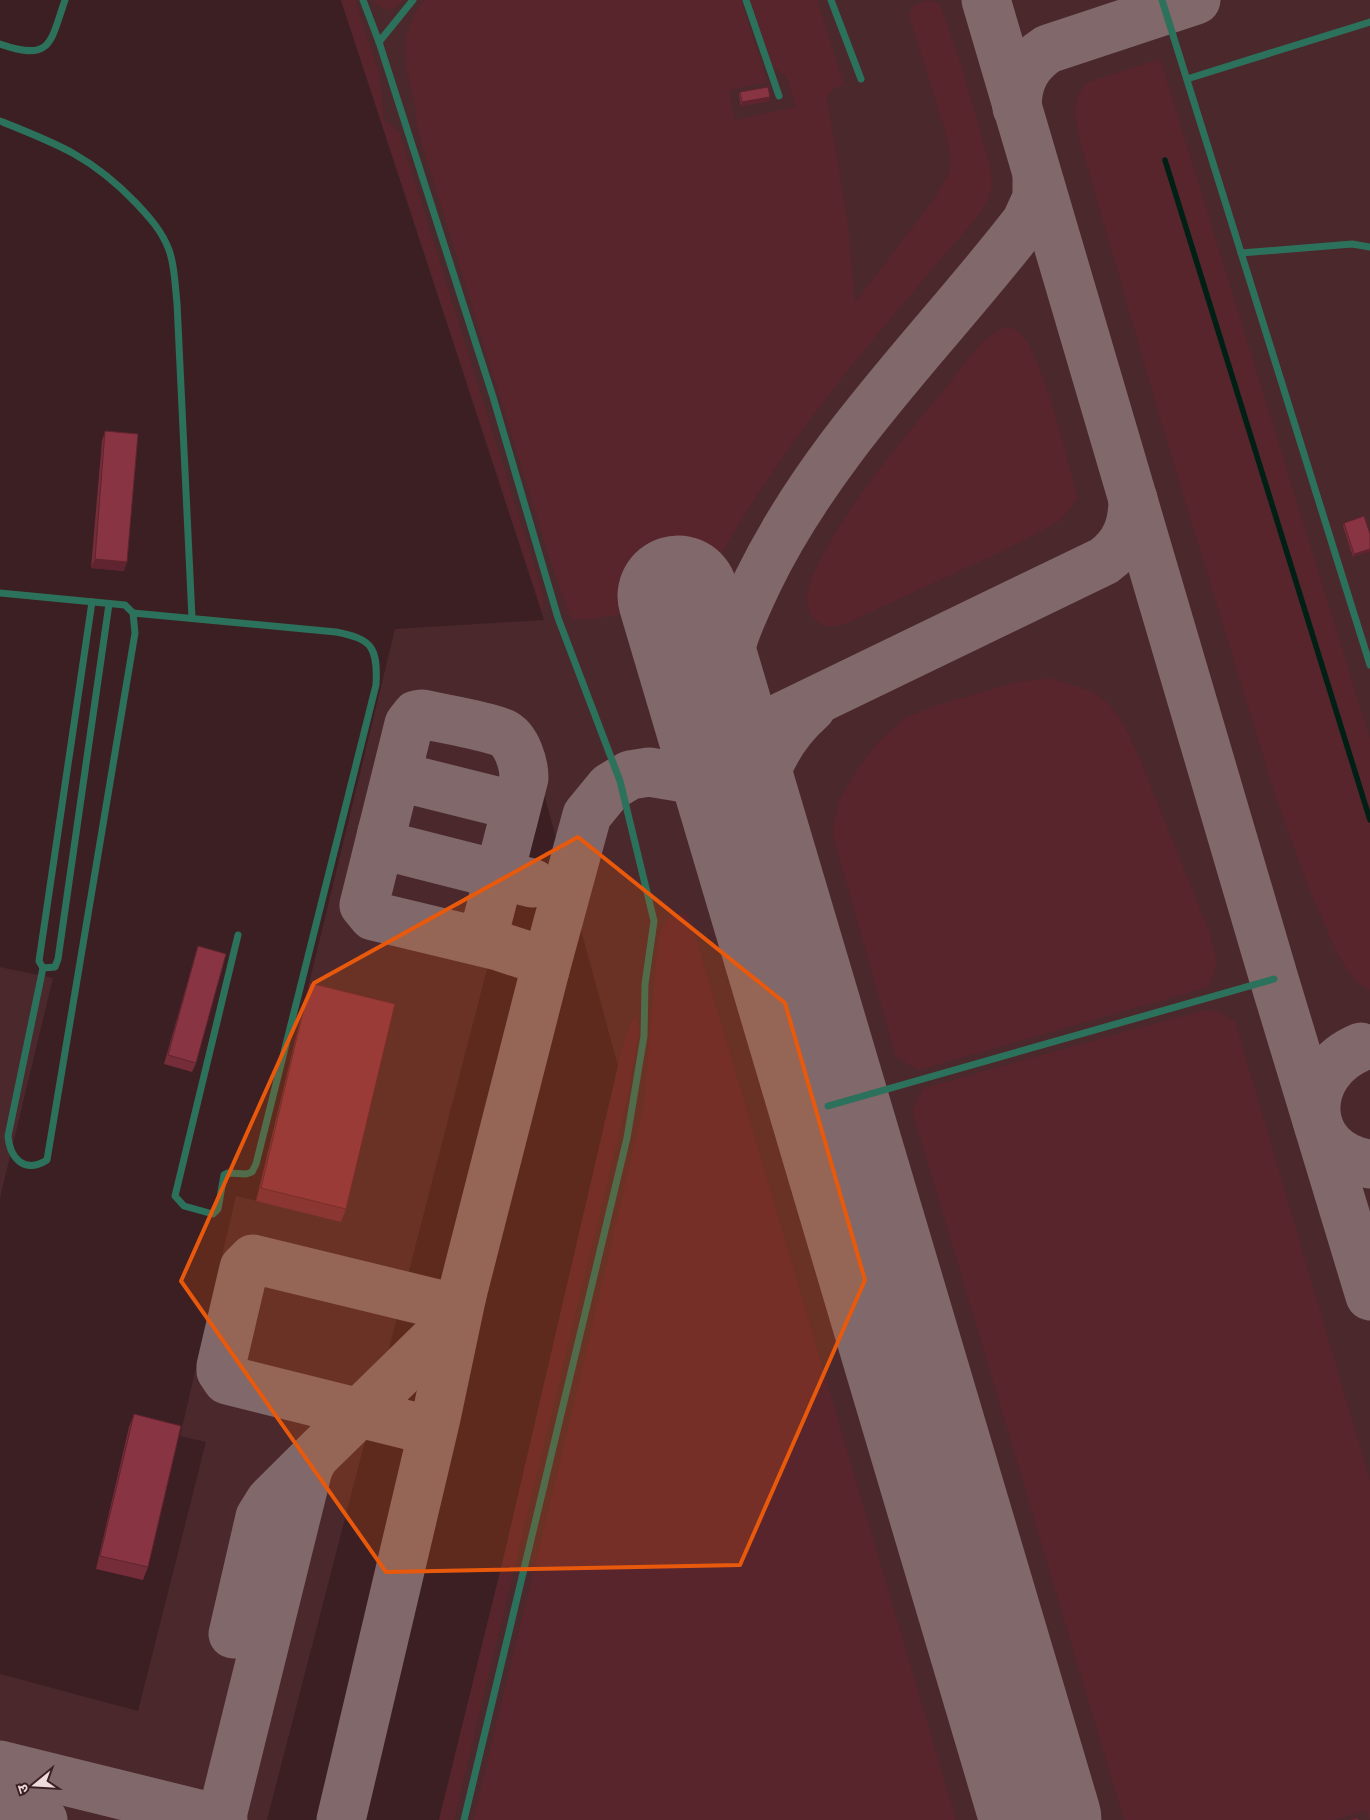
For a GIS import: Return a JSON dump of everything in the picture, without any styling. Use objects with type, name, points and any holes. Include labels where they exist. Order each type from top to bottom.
[{"type":"lane","points":[[0,44],[23,52],[37,51],[50,43],[65,0]]},
{"type":"lane","points":[[363,0],[379,42],[492,397],[558,618],[620,781],[654,921],[645,984],[644,1036],[627,1138],[464,1820]]},
{"type":"lane","points":[[379,42],[413,0]]},
{"type":"lane","points":[[746,0],[779,96]]},
{"type":"lane","points":[[831,0],[861,79]]},
{"type":"lane","points":[[1162,0],[1370,665]]},
{"type":"lane","points":[[1186,79],[1370,22]]},
{"type":"lane","points":[[0,121],[61,146],[93,163],[124,190],[160,230],[170,252],[177,303],[192,618]]},
{"type":"lane","points":[[1241,253],[1352,244],[1370,247]]},
{"type":"lane","points":[[0,593],[125,605],[133,613],[336,632],[359,637],[372,647],[377,667],[376,685],[256,1164],[252,1172],[246,1174],[228,1172],[224,1175],[218,1208],[213,1214],[184,1206],[175,1196],[238,935]]},
{"type":"lane","points":[[92,602],[38,960],[43,968],[8,1136],[9,1150],[17,1160],[30,1166],[39,1165],[47,1160],[133,643],[133,613]]},
{"type":"lane","points":[[43,968],[55,967],[58,959],[109,604]]},
{"type":"lane","points":[[828,1106],[1274,978]]},
{"type":"highlighted area","points":[[578,837],[785,1003],[865,1280],[740,1565],[386,1572],[181,1281],[314,983]]},
{"type":"shaded area","points":[[341,0],[1370,0],[1370,1820],[439,1820],[503,1560],[618,1066],[538,772],[267,1820],[0,1820],[0,1674],[138,1711],[206,1442],[180,1436],[236,1196],[341,1221],[306,996],[395,629],[544,620]]},
{"type":"shaded area","points":[[341,0],[355,0],[380,76],[384,121],[392,125],[400,134],[543,594],[543,614]]},
{"type":"shaded area","points":[[373,0],[404,0],[392,9],[385,9]]},
{"type":"shaded area","points":[[424,0],[741,0],[767,82],[729,90],[735,120],[796,107],[786,76],[773,67],[750,0],[817,0],[844,85],[834,88],[827,98],[848,224],[855,303],[936,196],[950,171],[950,153],[945,131],[909,15],[914,5],[928,0],[940,4],[962,68],[990,166],[992,181],[989,197],[979,215],[873,340],[805,426],[744,516],[716,563],[720,583],[627,613],[608,617],[571,619],[552,566],[417,128],[405,49],[407,34],[413,18]]},
{"type":"shaded area","points":[[1160,59],[1370,739],[1370,990],[1355,981],[1338,955],[1310,891],[1275,795],[1164,432],[1080,141],[1075,110],[1078,96],[1088,82]]},
{"type":"shaded area","points":[[1006,327],[1018,332],[1028,344],[1045,383],[1060,431],[1077,498],[1072,507],[1058,522],[1003,551],[847,623],[828,626],[820,624],[813,617],[808,607],[808,589],[819,562],[841,523],[883,465],[971,355],[987,338]]},
{"type":"shaded area","points":[[1051,678],[1094,692],[1111,706],[1123,723],[1137,752],[1210,934],[1216,959],[1215,971],[1208,987],[918,1070],[896,1057],[832,832],[839,801],[856,771],[879,741],[905,718],[934,706],[1017,682]]},
{"type":"shaded area","points":[[676,914],[687,915],[691,921],[956,1820],[473,1820],[572,1412],[644,1103],[658,941],[665,922]]},
{"type":"shaded area","points":[[0,967],[53,978],[0,1198]]},
{"type":"shaded area","points":[[1204,1010],[1218,1012],[1235,1021],[1370,1481],[1370,1820],[1366,1810],[1335,1820],[1124,1820],[912,1110],[924,1088]]},
{"type":"shaded area","points":[[637,1016],[639,1032],[627,1100],[454,1820],[439,1820],[503,1560],[624,1040],[631,1022]]},
{"type":"building","points":[[768,87],[770,97],[742,102],[740,92]]},
{"type":"building","points":[[105,431],[138,434],[127,562],[95,559]]},
{"type":"building","points":[[1364,516],[1370,534],[1370,549],[1354,554],[1344,523]]},
{"type":"building","points":[[198,946],[226,954],[196,1063],[168,1055]]},
{"type":"building","points":[[310,983],[395,1004],[346,1209],[261,1188]]},
{"type":"building","points":[[134,1414],[181,1426],[148,1567],[100,1556]]},
{"type":"waterway","points":[[1165,160],[1370,820]]},
{"type":"taxiway","points":[[986,0],[1274,979],[1370,1296]]},
{"type":"taxiway","points":[[1017,108],[1017,99],[1024,74],[1034,60],[1048,49],[1196,0]]},
{"type":"taxiway","points":[[729,767],[723,713],[726,667],[737,629],[758,581],[785,531],[815,484],[848,439],[1026,222],[1037,198],[1037,176]]},
{"type":"taxiway","points":[[696,753],[775,720],[1104,561],[1118,548],[1127,534],[1132,517],[1133,499]]},
{"type":"taxiway","points":[[758,857],[757,815],[765,775],[783,740],[811,708]]},
{"type":"taxiway","points":[[498,946],[490,940],[486,926],[524,778],[519,753],[512,741],[503,733],[463,722],[422,714],[416,715],[409,724],[364,905],[373,916],[498,946],[535,958],[540,961],[545,970]]},
{"type":"taxiway","points":[[341,1820],[436,1418],[462,1295],[545,970],[587,815],[610,787],[630,775],[649,772],[685,778],[705,787],[726,804],[739,822],[757,861]]},
{"type":"taxiway","points":[[393,790],[400,781],[412,780],[504,803],[512,810],[513,820]]},
{"type":"taxiway","points":[[382,832],[383,839],[390,847],[532,883]]},
{"type":"taxiway","points":[[1361,1047],[1341,1059],[1326,1074],[1318,1092],[1316,1111],[1320,1129],[1330,1145],[1347,1157],[1370,1164]]},
{"type":"taxiway","points":[[429,1445],[429,1439],[420,1428],[227,1380],[221,1371],[221,1366],[244,1268],[253,1259],[446,1306],[462,1295]]},
{"type":"taxiway","points":[[221,1820],[308,1469],[314,1457],[447,1327],[458,1309]]},
{"type":"taxiway","points":[[233,1634],[260,1517],[270,1501],[307,1464]]},
{"type":"taxiway","points":[[0,1765],[223,1820]]},
{"type":"taxiway","points":[[0,1809],[43,1820]]},
{"type":"runway","points":[[678,596],[1041,1820]]}]
